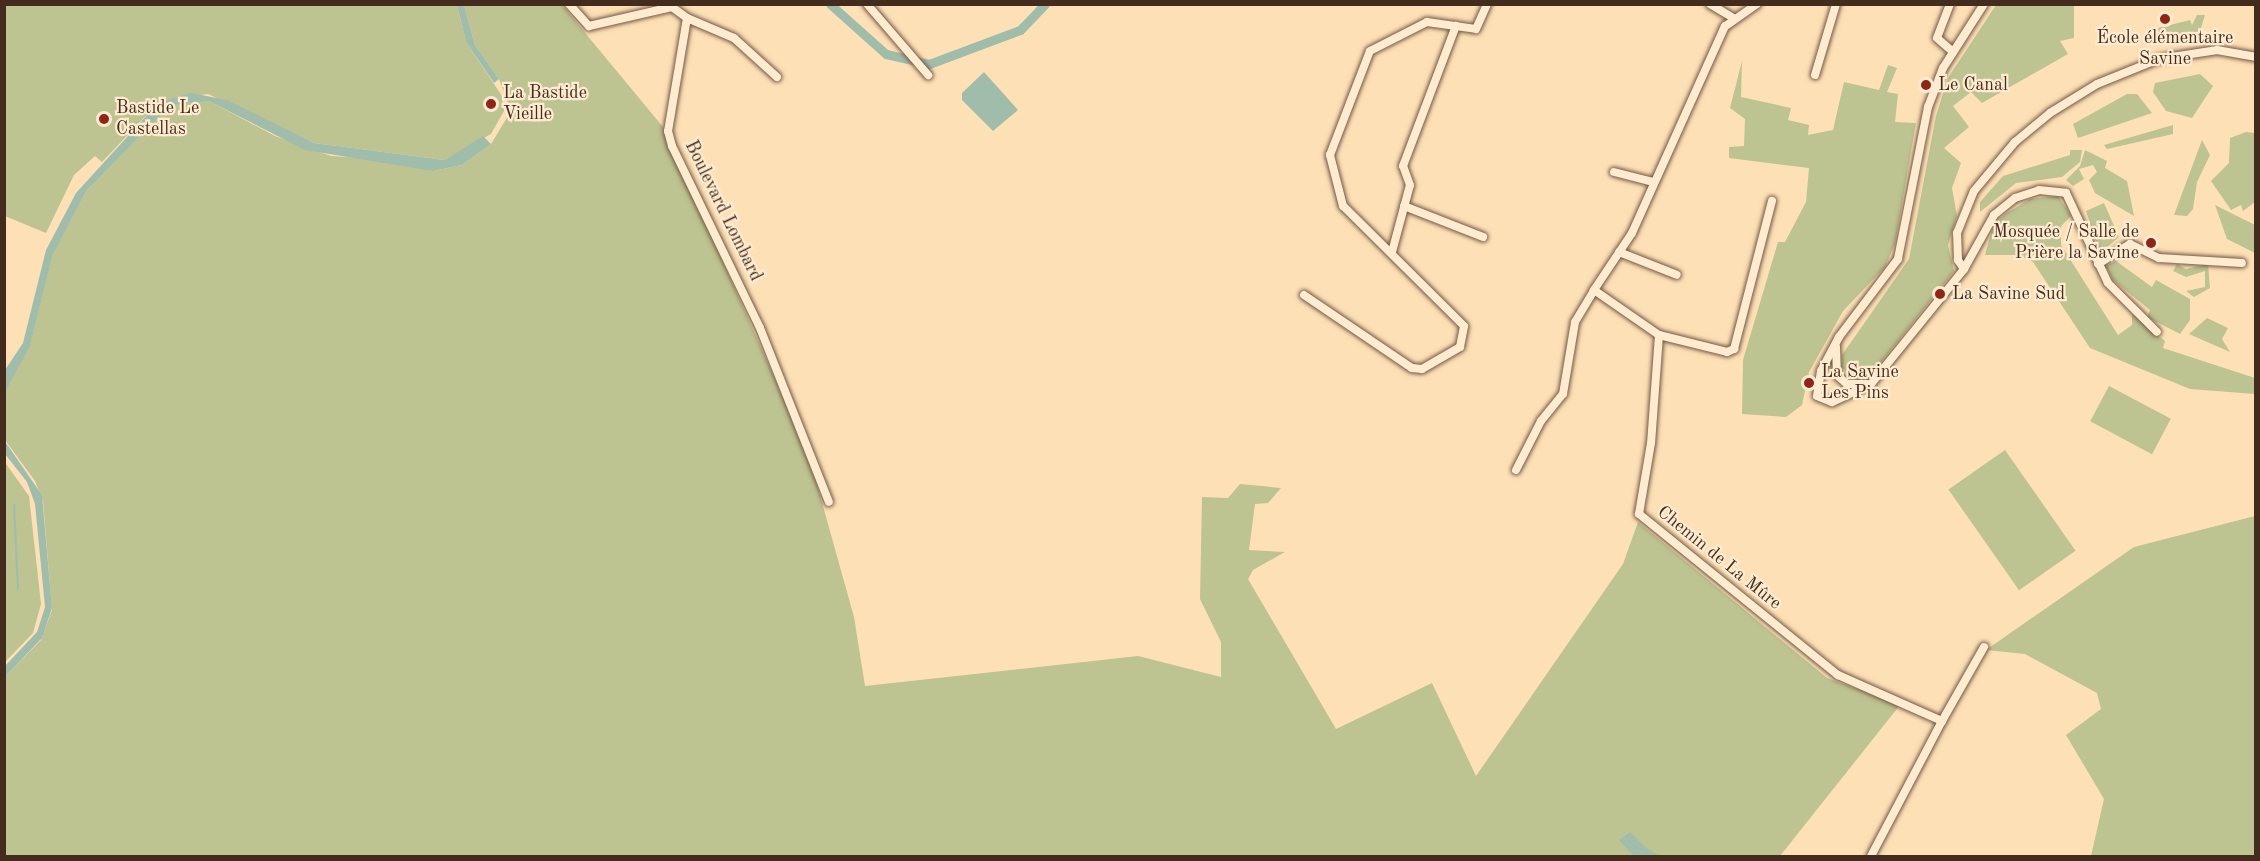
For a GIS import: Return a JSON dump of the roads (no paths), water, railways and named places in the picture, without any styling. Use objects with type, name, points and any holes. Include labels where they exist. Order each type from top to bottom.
[{"type":"street","points":[[569,4],[590,26],[672,7],[687,18],[734,38],[777,77]]},
{"type":"street","points":[[867,4],[928,75]]},
{"type":"street","points":[[1304,295],[1412,368],[1422,369],[1460,347],[1464,326],[1392,252],[1343,206],[1330,155],[1370,51],[1427,22],[1476,29],[1487,4]]},
{"type":"street","points":[[1710,4],[1732,17]]},
{"type":"street","points":[[1516,470],[1541,421],[1563,394],[1575,322],[1619,252],[1732,17],[1757,4]]},
{"type":"street","points":[[1815,75],[1836,4]]},
{"type":"street","points":[[1950,4],[1937,38],[1953,52]]},
{"type":"street","points":[[1984,4],[1953,52],[1928,107],[1898,259],[1839,337],[1816,385],[1817,396],[1827,402],[1871,384],[1964,269],[1972,258],[1986,226],[2004,205],[2026,193],[2051,189],[2071,200],[2108,283],[2157,332]]},
{"type":"street","name":"Boulevard Lombard","points":[[687,18],[668,131],[672,146],[760,328],[829,502]]},
{"type":"street","points":[[1392,252],[1410,184],[1403,166],[1455,26]]},
{"type":"street","points":[[1964,269],[1958,260],[1957,233],[1974,191],[2015,142],[2050,113],[2097,84],[2160,59],[2217,50],[2256,57]]},
{"type":"street","points":[[1614,172],[1653,182]]},
{"type":"street","points":[[1594,290],[1659,335],[1727,352],[1734,349],[1772,201]]},
{"type":"street","points":[[1404,206],[1483,237]]},
{"type":"street","points":[[2098,264],[2130,244],[2170,260],[2242,263]]},
{"type":"street","points":[[1619,252],[1677,275]]},
{"type":"street","name":"Chemin de La Mûre","points":[[1659,335],[1651,443],[1639,514],[1838,675],[1942,721]]},
{"type":"street","points":[[1839,337],[1837,375],[1847,384],[1871,384]]},
{"type":"street","points":[[1871,856],[1984,647]]},
{"type":"waterway","points":[[830,4],[886,54],[929,64],[1020,30],[1045,4]]},
{"type":"waterway","points":[[14,505],[18,589]]},
{"type":"place","name":"École élémentaire Savine","points":[[2165,19]]},
{"type":"place","name":"Le Canal","points":[[1926,85]]},
{"type":"place","name":"La Bastide Vieille","points":[[491,104]]},
{"type":"place","name":"Bastide Le Castellas","points":[[104,119]]},
{"type":"place","name":"Mosquée / Salle de Prière la Savine","points":[[2151,243]]},
{"type":"place","name":"La Savine Sud","points":[[1940,294]]},
{"type":"place","name":"La Savine Les Pins","points":[[1809,383]]}]
